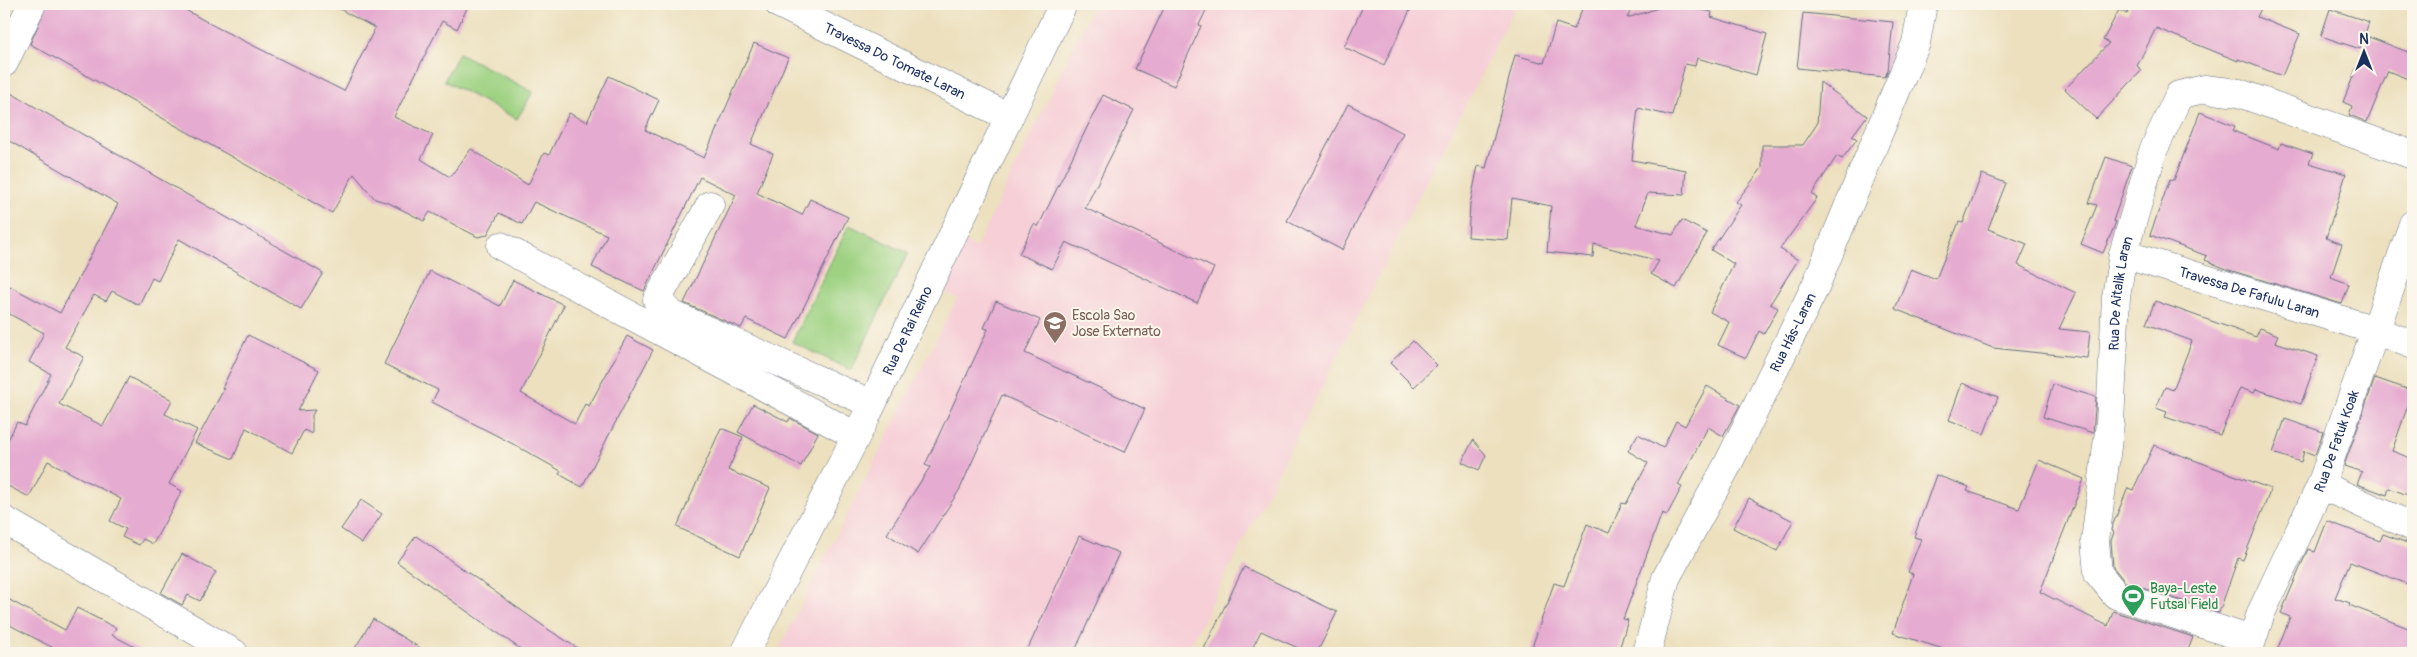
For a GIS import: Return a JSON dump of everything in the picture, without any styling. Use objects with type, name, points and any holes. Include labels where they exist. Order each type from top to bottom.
[{"type":"street","points":[[4,62],[32,4]]},
{"type":"street","name":"Travessa Do Tomate Laran","points":[[780,4],[1009,117]]},
{"type":"street","name":"Rua De Rai Reino","points":[[745,653],[872,404],[1063,4]]},
{"type":"street","name":"Rua Hás-Laran","points":[[1647,653],[1666,578],[1728,464],[1815,287],[1916,43],[1923,4]]},
{"type":"street","name":"Rua De Aitalik Laran","points":[[2249,647],[2116,595],[2098,573],[2095,541],[2110,423],[2116,297],[2123,254],[2154,151],[2179,96],[2204,89],[2239,93],[2413,155]]},
{"type":"street","points":[[710,205],[657,300],[671,314],[872,404]]},
{"type":"street","name":"Rua De Fatuk Koak","points":[[2249,647],[2261,613],[2321,485],[2413,224]]},
{"type":"street","points":[[500,246],[856,436]]},
{"type":"street","name":"Travessa De Fafulu Laran","points":[[2123,254],[2375,330],[2413,345]]},
{"type":"street","points":[[2321,485],[2413,527]]},
{"type":"street","points":[[4,520],[234,653]]},
{"type":"shaded area","points":[[1094,4],[1517,4],[1186,653],[777,653],[957,298],[945,292],[965,242],[976,248]]},
{"type":"green space","points":[[459,53],[533,92],[517,119],[444,81]]},
{"type":"green space","points":[[849,225],[908,253],[851,370],[792,342]]},
{"type":"building","points":[[47,4],[175,4],[216,27],[344,91],[375,28],[330,4],[469,4],[457,29],[442,21],[394,117],[433,135],[421,159],[450,177],[471,149],[528,185],[544,153],[549,155],[569,113],[587,122],[609,76],[659,100],[645,130],[704,158],[754,43],[788,58],[751,144],[773,154],[757,193],[802,215],[810,199],[848,217],[788,339],[746,319],[741,328],[684,303],[736,195],[700,177],[644,291],[592,267],[607,235],[534,202],[522,224],[499,213],[487,235],[478,237],[430,212],[424,221],[389,203],[375,199],[354,174],[332,213],[30,44]]},
{"type":"building","points":[[1166,4],[1209,4],[1174,86],[1135,69]]},
{"type":"building","points":[[1364,4],[1413,4],[1384,65],[1344,47]]},
{"type":"building","points":[[1584,4],[1634,4],[1627,18],[1671,4],[1712,12],[1711,17],[1767,34],[1756,75],[1697,58],[1695,66],[1685,64],[1672,116],[1638,108],[1632,160],[1686,170],[1684,195],[1648,193],[1636,225],[1673,235],[1682,220],[1707,233],[1676,288],[1651,274],[1659,261],[1594,244],[1593,257],[1547,252],[1551,206],[1512,198],[1508,240],[1468,237],[1470,204],[1478,166],[1486,168],[1515,55],[1544,63],[1556,23],[1574,29]]},
{"type":"building","points":[[2132,4],[2263,4],[2257,17],[2300,34],[2282,76],[2238,59],[2238,61],[2156,28],[2137,66],[2142,70],[2096,119],[2065,89],[2109,43],[2103,40],[2119,10],[2127,14]]},
{"type":"building","points":[[2330,9],[2369,22],[2360,49],[2321,36]]},
{"type":"building","points":[[1803,13],[1893,22],[1888,70],[1885,77],[1797,68]]},
{"type":"building","points":[[2369,37],[2413,54],[2413,81],[2388,71],[2367,122],[2349,115],[2352,106],[2343,102]]},
{"type":"building","points":[[1820,82],[1867,116],[1852,136],[1857,139],[1842,159],[1837,156],[1812,194],[1817,198],[1780,249],[1798,260],[1770,304],[1778,308],[1764,334],[1759,331],[1746,358],[1718,345],[1729,322],[1710,312],[1734,264],[1711,250],[1741,205],[1736,202],[1762,168],[1762,145],[1803,145],[1817,124]]},
{"type":"building","points":[[4,89],[323,273],[301,309],[179,239],[158,281],[152,278],[139,305],[112,291],[106,301],[94,295],[65,347],[84,357],[59,404],[103,426],[129,377],[172,400],[165,414],[197,430],[169,484],[182,491],[153,544],[143,539],[139,545],[122,537],[126,529],[110,521],[121,499],[48,461],[29,497],[4,484],[4,448],[17,422],[25,426],[51,374],[29,362],[44,333],[4,311],[4,283],[60,313],[118,204],[4,138]]},
{"type":"building","points":[[1103,95],[1134,110],[1085,208],[1214,268],[1197,303],[1066,242],[1052,269],[1019,254],[1034,224],[1038,227]]},
{"type":"building","points":[[1348,104],[1403,133],[1342,250],[1287,221]]},
{"type":"building","points":[[2200,112],[2235,126],[2233,131],[2279,149],[2281,143],[2313,154],[2309,163],[2346,174],[2326,238],[2342,244],[2331,277],[2349,284],[2342,304],[2229,270],[2205,260],[2207,256],[2150,235],[2170,179],[2174,180]]},
{"type":"building","points":[[2106,157],[2132,166],[2113,221],[2116,222],[2103,253],[2081,244],[2097,205],[2089,203]]},
{"type":"building","points":[[1982,174],[2006,183],[1988,229],[2027,244],[2018,265],[2076,293],[2059,329],[2090,332],[2087,358],[1993,348],[1895,309],[1911,269],[1936,279],[1959,222],[1963,223]]},
{"type":"building","points":[[430,271],[500,306],[513,280],[564,305],[521,393],[575,424],[585,404],[589,406],[627,336],[653,350],[582,487],[559,474],[561,471],[432,402],[438,390],[384,364]]},
{"type":"building","points":[[996,301],[1040,320],[1025,353],[1145,409],[1125,452],[1002,395],[960,489],[918,554],[887,534],[930,467],[925,465],[988,329],[984,328]]},
{"type":"building","points":[[2155,301],[2256,337],[2260,328],[2278,335],[2275,342],[2318,356],[2301,404],[2256,389],[2254,393],[2240,388],[2220,435],[2165,417],[2167,412],[2156,408],[2165,387],[2173,390],[2192,341],[2146,324]]},
{"type":"building","points":[[248,335],[319,370],[298,411],[315,410],[312,415],[312,434],[304,430],[292,453],[246,428],[233,459],[195,443],[224,389],[222,388]]},
{"type":"building","points":[[1413,341],[1437,365],[1414,387],[1390,363]]},
{"type":"building","points":[[2375,378],[2413,391],[2392,451],[2413,459],[2413,497],[2389,488],[2387,495],[2357,484],[2362,472],[2344,466]]},
{"type":"building","points":[[1962,383],[1998,397],[1984,434],[1949,420]]},
{"type":"building","points":[[2053,384],[2096,397],[2093,433],[2043,417]]},
{"type":"building","points":[[1707,386],[1740,405],[1723,436],[1708,427],[1678,485],[1682,487],[1667,515],[1662,513],[1623,619],[1628,620],[1618,653],[1530,653],[1554,583],[1564,586],[1587,524],[1609,533],[1622,503],[1626,504],[1648,463],[1628,451],[1638,434],[1663,448],[1676,421],[1685,426]]},
{"type":"building","points":[[753,404],[788,422],[790,418],[818,433],[801,466],[738,432]]},
{"type":"building","points":[[2285,419],[2323,432],[2315,455],[2304,451],[2301,462],[2273,453]]},
{"type":"building","points":[[721,428],[743,437],[728,470],[770,488],[740,556],[677,527]]},
{"type":"building","points":[[1473,440],[1486,455],[1479,470],[1462,462]]},
{"type":"building","points":[[2154,445],[2271,489],[2243,560],[2238,558],[2219,613],[2125,582],[2113,567],[2111,541],[2114,532],[2112,531],[2113,524],[2128,488],[2133,490]]},
{"type":"building","points":[[2039,460],[2084,479],[2040,592],[2108,626],[2113,611],[2193,637],[2187,653],[1956,653],[1893,633],[1913,574],[1908,572],[1921,539],[1914,537],[1936,475],[1969,487],[1967,491],[2019,509]]},
{"type":"building","points":[[1749,498],[1793,521],[1777,551],[1733,528]]},
{"type":"building","points":[[361,500],[382,514],[362,543],[341,529]]},
{"type":"building","points":[[2327,521],[2380,541],[2383,534],[2413,545],[2413,586],[2350,562],[2335,598],[2413,630],[2413,639],[2408,653],[2276,653],[2290,617],[2281,613],[2308,549],[2315,552]]},
{"type":"building","points":[[416,536],[549,630],[585,653],[526,653],[397,562]]},
{"type":"building","points":[[1079,536],[1119,553],[1074,653],[1026,653]]},
{"type":"building","points":[[182,554],[216,572],[200,601],[188,595],[182,605],[161,593]]},
{"type":"building","points":[[1244,567],[1337,612],[1317,653],[1309,653],[1261,631],[1250,653],[1202,653]]},
{"type":"building","points":[[4,597],[65,630],[77,608],[116,628],[112,635],[146,653],[63,653],[4,622]]},
{"type":"building","points":[[373,619],[428,653],[352,653]]},
{"type":"place","name":"Escola Sao Jose Externato","points":[[1055,344]]},
{"type":"place","name":"Baya-Leste Futsal Field","points":[[2133,617]]}]
